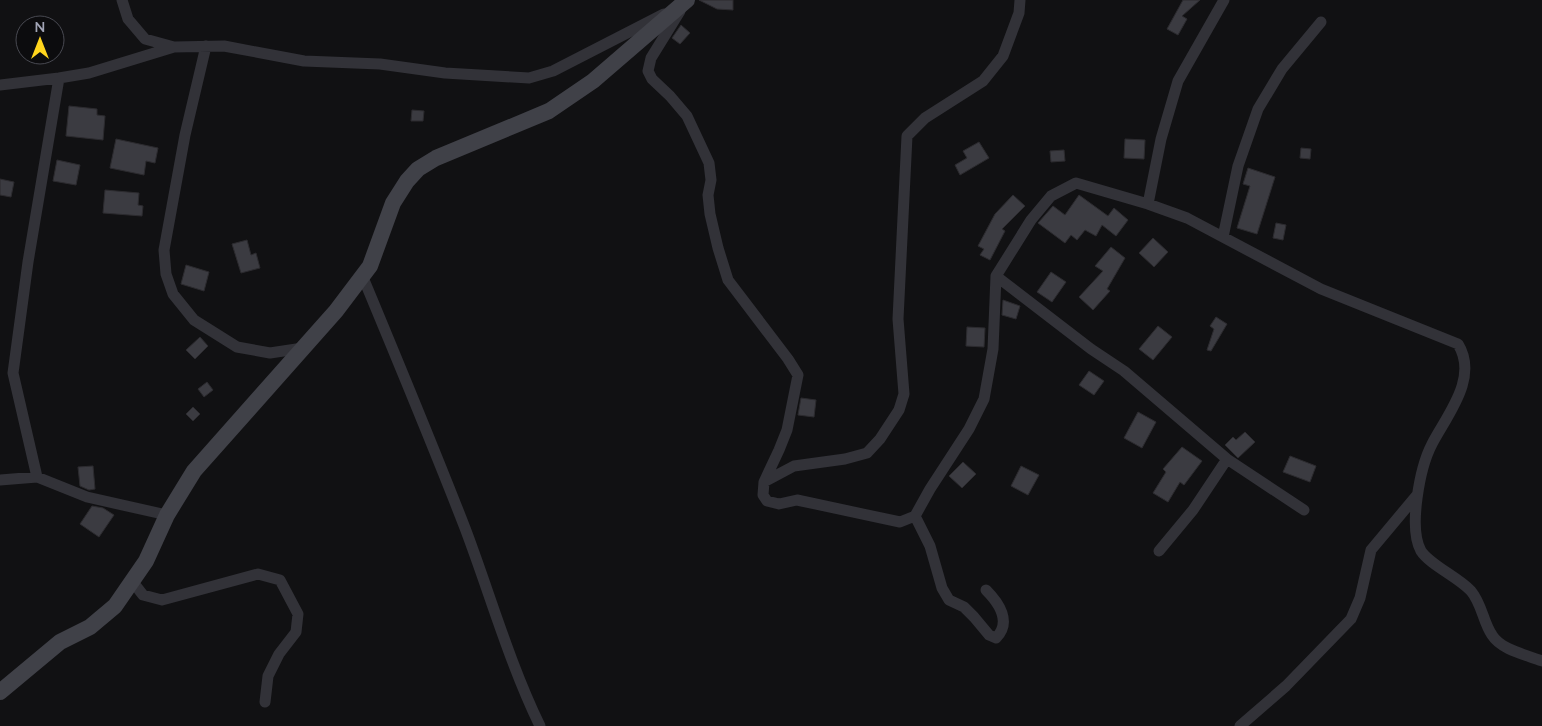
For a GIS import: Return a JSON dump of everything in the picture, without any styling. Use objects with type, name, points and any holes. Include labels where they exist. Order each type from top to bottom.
[{"type":"street","points":[[122,0],[128,19],[145,39],[174,47]]},
{"type":"street","points":[[764,482],[794,466],[845,459],[867,453],[880,439],[899,410],[904,394],[898,319],[907,136],[925,118],[983,81],[1003,56],[1019,13],[1020,0]]},
{"type":"street","points":[[1148,204],[1161,139],[1178,81],[1224,0]]},
{"type":"street","points":[[686,2],[651,58],[648,71],[652,80],[670,96],[687,116],[709,163],[711,180],[708,195],[710,214],[728,280],[788,359],[798,376],[787,430],[780,450],[764,482],[763,495],[767,501],[779,504],[797,500],[900,522],[915,516],[930,489],[969,430],[984,399],[993,349],[996,276],[1032,220],[1051,196],[1076,183],[1148,204],[1186,218],[1320,288],[1458,344],[1464,354],[1465,380],[1452,409],[1431,446],[1417,495],[1414,527],[1421,550],[1430,560],[1470,590],[1476,598],[1492,636],[1502,645],[1542,661]]},
{"type":"street","points":[[0,85],[89,73],[174,47],[206,46],[224,46],[304,61],[380,64],[445,73],[529,78],[553,71],[686,2]]},
{"type":"street","points":[[0,692],[60,642],[90,627],[115,606],[146,561],[167,515],[194,471],[336,311],[370,266],[393,203],[406,180],[418,169],[436,158],[549,111],[593,81],[686,2]]},
{"type":"street","points":[[1223,237],[1238,166],[1258,109],[1282,69],[1320,22]]},
{"type":"street","points":[[206,46],[184,135],[164,250],[166,274],[173,294],[194,320],[237,347],[270,352],[303,348]]},
{"type":"street","points":[[37,477],[13,373],[28,262],[59,78]]},
{"type":"street","points":[[362,275],[465,529],[523,690],[540,726]]},
{"type":"street","points":[[996,276],[1091,349],[1124,371],[1227,459],[1304,510]]},
{"type":"street","points":[[1159,551],[1194,510],[1227,459]]},
{"type":"street","points":[[0,480],[37,477],[87,497],[167,515]]},
{"type":"street","points":[[1240,726],[1286,686],[1351,619],[1360,598],[1371,550],[1417,495]]},
{"type":"street","points":[[915,516],[930,546],[942,588],[949,600],[964,607],[989,635],[996,638],[1002,632],[1004,616],[997,601],[986,590]]},
{"type":"street","points":[[132,582],[143,595],[162,600],[258,574],[280,580],[298,614],[296,632],[280,654],[268,676],[266,702]]},
{"type":"building","points":[[699,0],[733,0],[733,10],[717,9]]},
{"type":"building","points":[[1183,0],[1200,0],[1182,16],[1187,19],[1178,35],[1167,29]]},
{"type":"building","points":[[681,25],[690,33],[680,44],[672,38]]},
{"type":"building","points":[[69,106],[97,109],[97,115],[105,116],[103,140],[66,136]]},
{"type":"building","points":[[412,110],[424,111],[423,121],[411,121]]},
{"type":"building","points":[[116,139],[158,148],[155,163],[146,161],[144,175],[110,168]]},
{"type":"building","points":[[1125,139],[1145,140],[1144,159],[1124,158]]},
{"type":"building","points":[[979,142],[989,158],[960,175],[955,165],[967,158],[963,151]]},
{"type":"building","points":[[1301,148],[1311,149],[1310,159],[1300,158]]},
{"type":"building","points":[[1064,150],[1065,161],[1051,162],[1050,151]]},
{"type":"building","points":[[57,160],[80,165],[76,185],[53,181]]},
{"type":"building","points":[[1248,168],[1275,177],[1257,234],[1237,228],[1250,186],[1243,184]]},
{"type":"building","points":[[0,179],[14,182],[11,197],[0,195]]},
{"type":"building","points":[[105,190],[139,193],[138,205],[143,206],[142,216],[103,213]]},
{"type":"building","points":[[1013,195],[1025,206],[1002,229],[1005,231],[990,260],[980,255],[984,249],[978,246],[995,214]]},
{"type":"building","points":[[1079,195],[1108,216],[1114,208],[1128,220],[1116,236],[1102,225],[1096,236],[1085,230],[1077,240],[1071,235],[1065,243],[1038,223],[1053,206],[1065,215]]},
{"type":"building","points":[[1276,223],[1286,225],[1283,240],[1273,238]]},
{"type":"building","points":[[1153,238],[1168,252],[1154,267],[1139,253]]},
{"type":"building","points":[[247,240],[251,255],[256,253],[260,268],[241,273],[232,244]]},
{"type":"building","points":[[1111,247],[1125,258],[1107,289],[1110,291],[1093,310],[1079,297],[1103,271],[1095,266]]},
{"type":"building","points":[[186,265],[209,272],[204,291],[181,284]]},
{"type":"building","points":[[1051,272],[1066,282],[1052,302],[1037,292]]},
{"type":"building","points":[[1003,300],[1020,306],[1016,319],[1002,315]]},
{"type":"building","points":[[1216,317],[1227,324],[1211,351],[1207,350],[1214,329],[1210,326]]},
{"type":"building","points":[[1158,326],[1172,337],[1153,360],[1139,349]]},
{"type":"building","points":[[967,327],[985,328],[984,347],[966,346]]},
{"type":"building","points":[[200,337],[208,346],[195,359],[186,350]]},
{"type":"building","points":[[1089,371],[1104,381],[1094,395],[1079,385]]},
{"type":"building","points":[[207,382],[213,390],[204,397],[198,389]]},
{"type":"building","points":[[801,398],[816,400],[814,417],[798,415]]},
{"type":"building","points":[[193,407],[200,414],[193,421],[186,414]]},
{"type":"building","points":[[1138,412],[1156,422],[1142,448],[1124,438]]},
{"type":"building","points":[[1245,432],[1255,442],[1238,458],[1225,445],[1233,437],[1236,440]]},
{"type":"building","points":[[1182,447],[1202,461],[1184,485],[1180,482],[1168,502],[1153,493],[1166,472],[1163,469]]},
{"type":"building","points":[[1290,456],[1316,466],[1310,482],[1283,472]]},
{"type":"building","points":[[963,462],[976,474],[962,488],[949,476]]},
{"type":"building","points":[[93,466],[95,489],[89,490],[80,486],[78,467]]},
{"type":"building","points":[[1021,466],[1039,475],[1028,495],[1011,486]]},
{"type":"building","points":[[92,506],[103,508],[114,515],[99,537],[80,524]]}]
